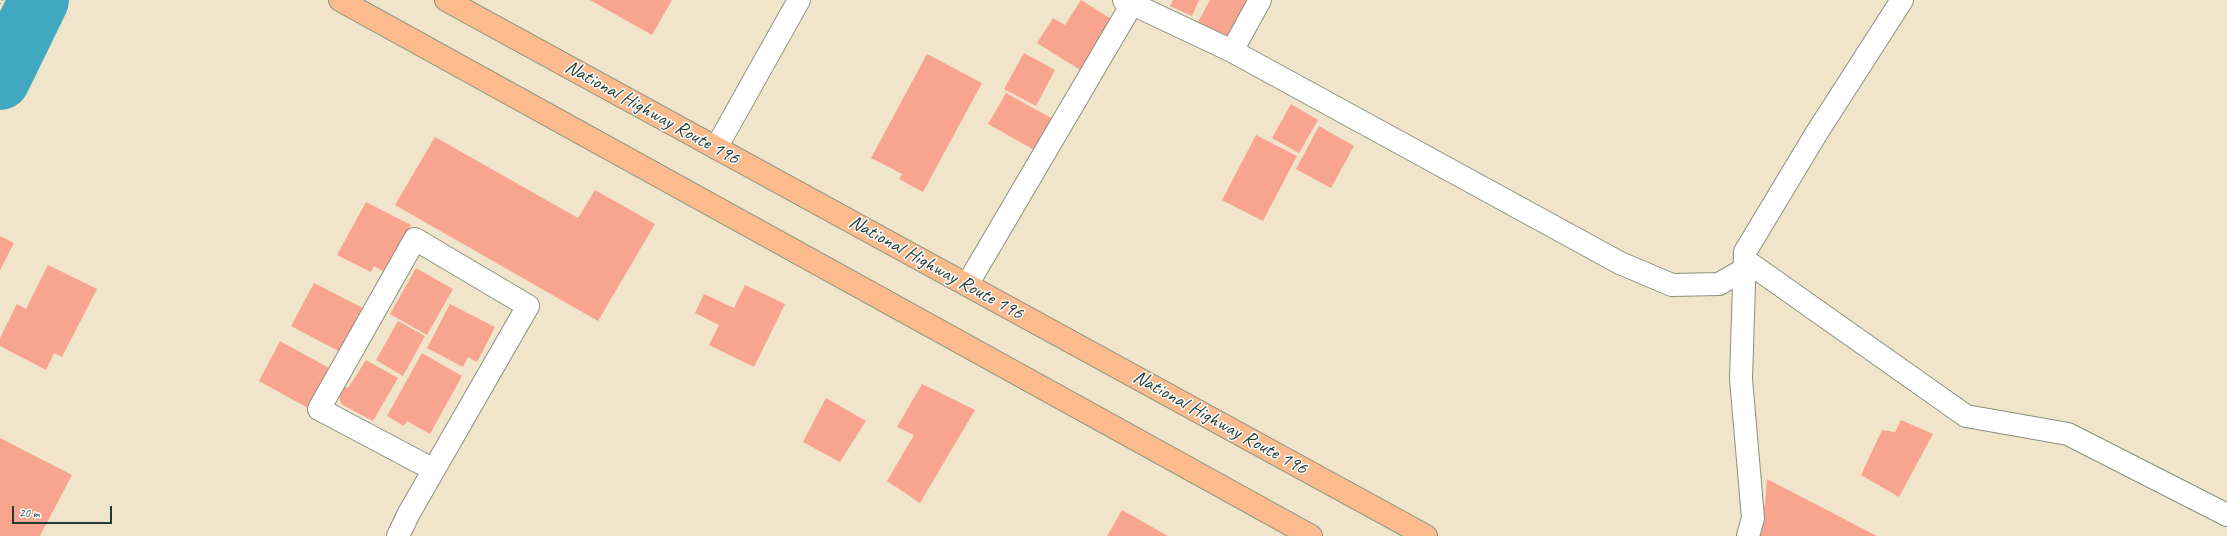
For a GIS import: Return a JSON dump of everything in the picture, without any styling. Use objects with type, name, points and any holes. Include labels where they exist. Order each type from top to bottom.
[{"type":"highway","points":[[340,0],[1311,536]]},
{"type":"highway","name":"National Highway Route 196","points":[[446,0],[1426,536]]},
{"type":"street","points":[[716,148],[799,0]]},
{"type":"street","points":[[1232,51],[1260,0]]},
{"type":"street","points":[[1748,536],[1753,518],[1741,379],[1745,252],[1816,134],[1902,0]]},
{"type":"street","points":[[967,285],[1128,2],[1232,51],[1620,263],[1672,285],[1718,284],[1752,265],[1966,416],[2068,434],[2227,515]]},
{"type":"street","points":[[398,536],[528,306],[415,239],[319,409],[434,470]]},
{"type":"path","points":[[0,4],[2,0]]},
{"type":"building","points":[[590,0],[672,0],[652,35]]},
{"type":"building","points":[[1081,0],[1113,20],[1082,71],[1037,43],[1053,18],[1065,25]]},
{"type":"building","points":[[1173,0],[1199,0],[1192,16],[1170,6]]},
{"type":"building","points":[[1210,0],[1249,0],[1229,39],[1198,22]]},
{"type":"building","points":[[1024,53],[1055,70],[1036,106],[1004,89]]},
{"type":"building","points":[[927,54],[982,83],[923,192],[899,179],[902,174],[871,158]]},
{"type":"building","points":[[1006,93],[1053,119],[1036,151],[988,124]]},
{"type":"building","points":[[1291,104],[1318,120],[1299,153],[1272,138]]},
{"type":"building","points":[[1319,126],[1354,146],[1331,188],[1296,169]]},
{"type":"building","points":[[1256,135],[1297,156],[1263,221],[1222,200]]},
{"type":"building","points":[[435,137],[578,218],[595,190],[655,224],[598,321],[395,205]]},
{"type":"building","points":[[366,202],[411,225],[386,273],[374,266],[371,272],[337,255]]},
{"type":"building","points":[[0,236],[14,243],[0,270]]},
{"type":"building","points":[[48,265],[97,289],[62,357],[54,353],[46,370],[0,346],[0,338],[17,304],[26,309]]},
{"type":"building","points":[[416,268],[453,289],[427,335],[390,314]]},
{"type":"building","points":[[314,283],[363,308],[340,352],[291,326]]},
{"type":"building","points":[[745,285],[785,304],[754,367],[709,345],[719,325],[695,313],[704,294],[734,308]]},
{"type":"building","points":[[450,304],[495,327],[477,362],[468,357],[463,367],[427,348]]},
{"type":"building","points":[[398,321],[425,336],[403,376],[376,360]]},
{"type":"building","points":[[280,341],[329,368],[308,408],[259,381]]},
{"type":"building","points":[[422,353],[462,376],[430,434],[407,421],[404,426],[387,416]]},
{"type":"building","points":[[366,360],[398,378],[373,421],[341,404],[338,391],[342,386],[348,388]]},
{"type":"building","points":[[922,384],[975,410],[920,503],[887,481],[914,435],[897,427]]},
{"type":"building","points":[[826,398],[866,421],[840,462],[803,442]]},
{"type":"building","points":[[1901,420],[1933,434],[1899,497],[1861,475],[1882,430],[1895,432]]},
{"type":"building","points":[[0,438],[72,475],[40,536],[0,536]]},
{"type":"building","points":[[1767,479],[1877,536],[1752,536],[1757,502],[1765,506]]},
{"type":"building","points":[[1122,510],[1168,536],[1107,536]]},
{"type":"waterway","points":[[0,80],[39,0]]}]
